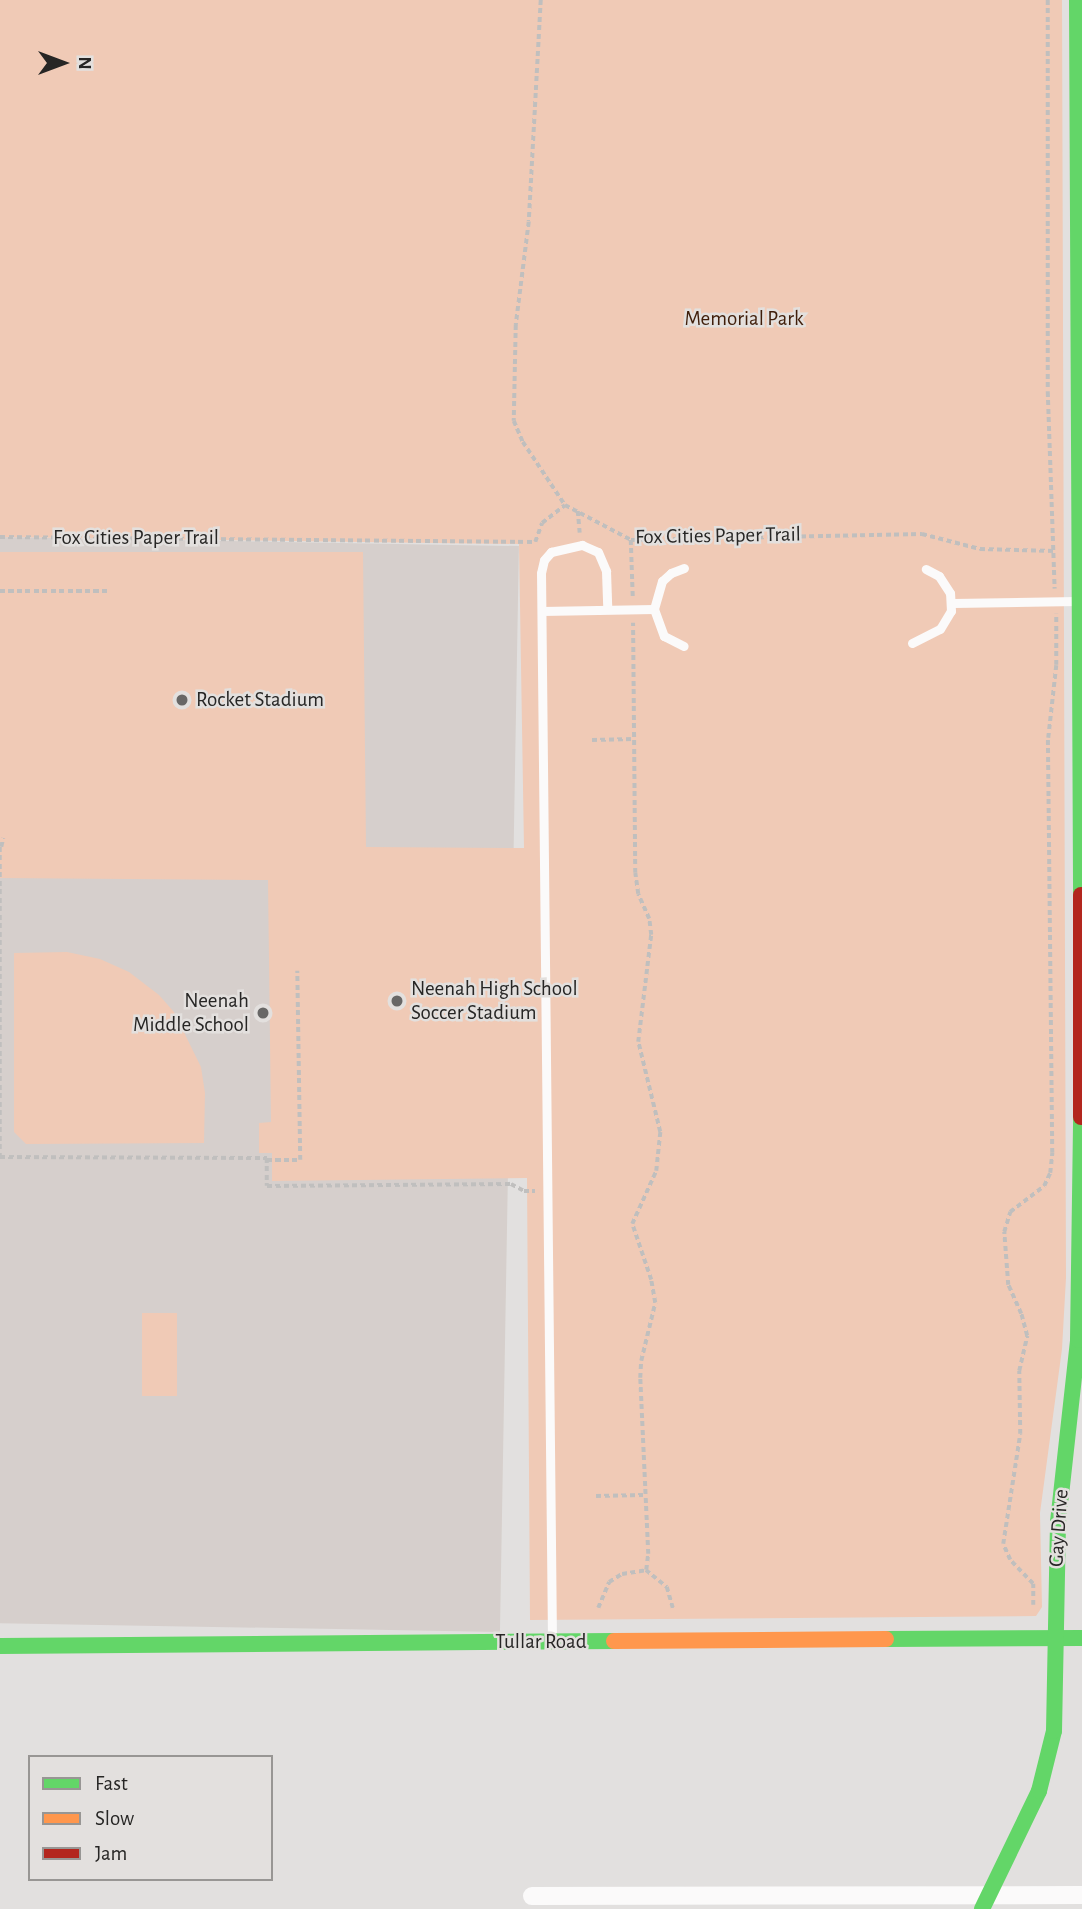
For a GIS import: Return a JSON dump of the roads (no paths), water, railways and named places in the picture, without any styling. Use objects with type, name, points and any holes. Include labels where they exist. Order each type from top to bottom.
[{"type":"street","name":"Gay Drive","points":[[986,1903],[1027,1820],[1048,1760],[1057,1704],[1059,1497],[1074,1402],[1080,1340],[1082,1055],[1077,0]]},
{"type":"street","name":"Tullar Road","points":[[0,1646],[1082,1638]]},
{"type":"street","points":[[532,1896],[986,1903],[1082,1895]]},
{"type":"lane","points":[[552,1642],[542,611],[544,560],[559,548],[582,545],[598,552],[604,561],[607,610]]},
{"type":"lane","points":[[684,568],[671,573],[662,582],[654,609],[664,636],[671,642],[684,646]]},
{"type":"lane","points":[[912,643],[940,629],[949,618],[953,603],[939,576],[926,569]]},
{"type":"lane","points":[[953,603],[1079,601]]},
{"type":"lane","points":[[542,611],[654,609]]},
{"type":"place","name":"Rocket Stadium","points":[[182,700]]},
{"type":"place","name":"Neenah High School Soccer Stadium","points":[[397,1001]]},
{"type":"place","name":"Neenah Middle School","points":[[263,1013]]},
{"type":"park label","name":"Memorial Park","points":[[744,319]]}]
